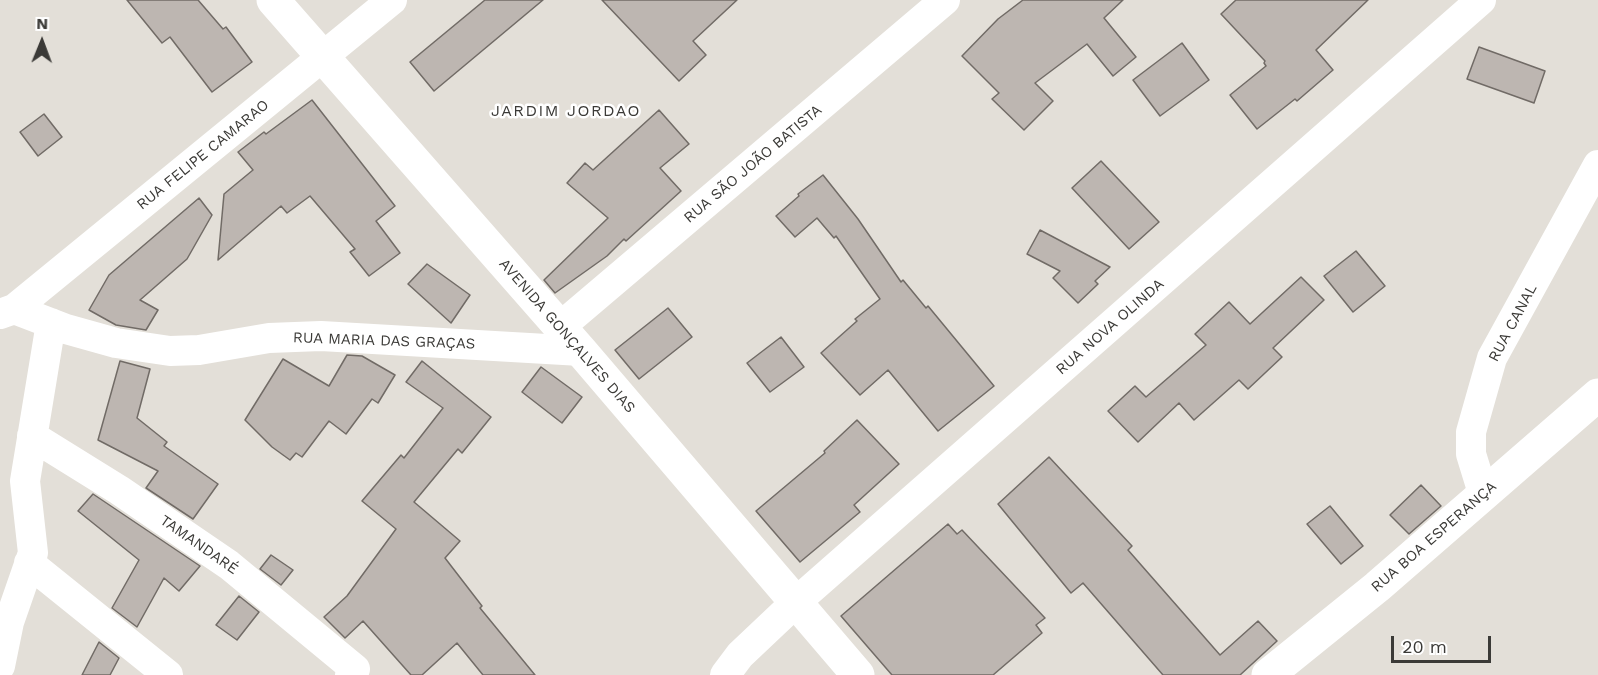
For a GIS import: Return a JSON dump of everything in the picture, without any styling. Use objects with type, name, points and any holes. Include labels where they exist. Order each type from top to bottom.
[{"type":"street","name":"AVENIDA GONÇALVES DIAS","points":[[273,0],[581,351],[858,675]]},
{"type":"street","name":"RUA FELIPE CAMARAO","points":[[7,312],[392,0]]},
{"type":"street","name":"RUA SÃO JOÃO BATISTA","points":[[560,327],[945,0]]},
{"type":"street","name":"RUA NOVA OLINDA","points":[[733,668],[795,603],[1481,0]]},
{"type":"street","name":"RUA CANAL","points":[[1483,493],[1472,454],[1471,432],[1492,358],[1598,165]]},
{"type":"street","name":"RUA MARIA DAS GRAÇAS","points":[[7,312],[116,343],[170,351],[199,350],[269,338],[321,336],[581,351]]},
{"type":"street","points":[[0,666],[9,622],[33,553],[25,481],[51,323]]},
{"type":"street","name":"RUA BOA ESPERANÇA","points":[[1268,675],[1377,587],[1598,395]]},
{"type":"street","name":"TAMANDARÉ","points":[[32,436],[119,490],[229,565],[352,672]]},
{"type":"street","points":[[29,562],[168,675]]},
{"type":"building","points":[[127,0],[198,0],[223,29],[226,27],[252,62],[212,92],[170,37],[162,43]]},
{"type":"building","points":[[485,0],[543,0],[434,91],[410,62]]},
{"type":"building","points":[[602,0],[737,0],[693,41],[706,55],[679,81]]},
{"type":"building","points":[[1023,0],[1123,0],[1104,18],[1136,57],[1113,76],[1087,44],[1035,83],[1053,101],[1024,130],[992,99],[999,93],[962,56],[998,19]]},
{"type":"building","points":[[1236,0],[1368,0],[1316,50],[1333,70],[1297,101],[1295,99],[1257,129],[1230,95],[1266,66],[1265,61],[1221,14]]},
{"type":"building","points":[[1182,43],[1209,80],[1160,116],[1133,80]]},
{"type":"building","points":[[1479,47],[1545,71],[1534,103],[1467,79]]},
{"type":"building","points":[[312,100],[395,206],[376,221],[400,253],[369,276],[350,252],[355,249],[310,196],[287,213],[281,206],[218,260],[224,194],[253,170],[238,152]]},
{"type":"building","points":[[659,110],[689,144],[660,168],[681,191],[626,241],[624,239],[607,256],[555,293],[544,280],[608,218],[567,183],[585,163],[593,170]]},
{"type":"building","points":[[44,114],[62,137],[38,156],[20,132]]},
{"type":"building","points":[[1101,161],[1159,222],[1129,249],[1072,188]]},
{"type":"building","points":[[823,175],[858,219],[901,282],[903,280],[926,308],[928,306],[994,386],[938,431],[888,370],[860,395],[821,353],[857,321],[855,319],[880,299],[836,236],[834,238],[817,218],[795,237],[776,216],[799,196],[798,194]]},
{"type":"building","points":[[199,198],[212,215],[187,259],[140,300],[158,310],[146,330],[116,325],[89,310],[109,275]]},
{"type":"building","points":[[1040,230],[1110,267],[1095,281],[1098,284],[1078,303],[1053,278],[1060,271],[1027,254]]},
{"type":"building","points":[[1356,251],[1385,286],[1353,312],[1324,276]]},
{"type":"building","points":[[427,264],[470,295],[451,323],[408,284]]},
{"type":"building","points":[[1301,277],[1324,300],[1273,348],[1282,357],[1248,389],[1239,380],[1194,420],[1179,403],[1138,442],[1108,411],[1135,386],[1146,397],[1206,345],[1195,334],[1229,302],[1250,324]]},
{"type":"building","points":[[668,308],[692,337],[639,379],[615,350]]},
{"type":"building","points":[[781,337],[804,367],[770,392],[747,363]]},
{"type":"building","points":[[347,355],[362,356],[395,375],[378,403],[372,399],[346,434],[329,421],[302,457],[296,453],[290,460],[272,447],[245,420],[283,359],[329,386]]},
{"type":"building","points":[[120,361],[150,369],[137,418],[167,442],[164,446],[218,484],[193,519],[146,488],[158,471],[98,440]]},
{"type":"building","points":[[422,361],[491,417],[462,453],[458,449],[414,502],[460,541],[445,558],[482,606],[480,608],[535,675],[483,675],[457,643],[422,675],[411,675],[363,621],[345,638],[324,617],[347,596],[396,529],[362,501],[401,455],[404,458],[443,408],[406,382]]},
{"type":"building","points":[[541,367],[582,397],[562,423],[522,392]]},
{"type":"building","points":[[857,420],[899,464],[854,505],[860,512],[800,562],[756,511],[825,453],[824,451]]},
{"type":"building","points":[[1049,457],[1132,546],[1128,550],[1220,655],[1258,621],[1277,641],[1240,675],[1163,675],[1083,583],[1071,593],[998,504]]},
{"type":"building","points":[[1421,485],[1441,506],[1409,534],[1390,515]]},
{"type":"building","points":[[93,494],[200,566],[179,591],[164,578],[137,627],[112,608],[139,560],[78,511]]},
{"type":"building","points":[[1330,506],[1363,546],[1341,564],[1307,524]]},
{"type":"building","points":[[948,524],[957,534],[962,530],[1045,618],[1036,625],[1042,633],[993,675],[892,675],[841,616]]},
{"type":"building","points":[[271,555],[293,570],[281,585],[260,569]]},
{"type":"building","points":[[239,596],[259,612],[237,640],[216,625]]},
{"type":"building","points":[[99,642],[119,658],[110,675],[82,675]]},
{"type":"district","name":"JARDIM JORDAO","points":[[566,111]]}]
